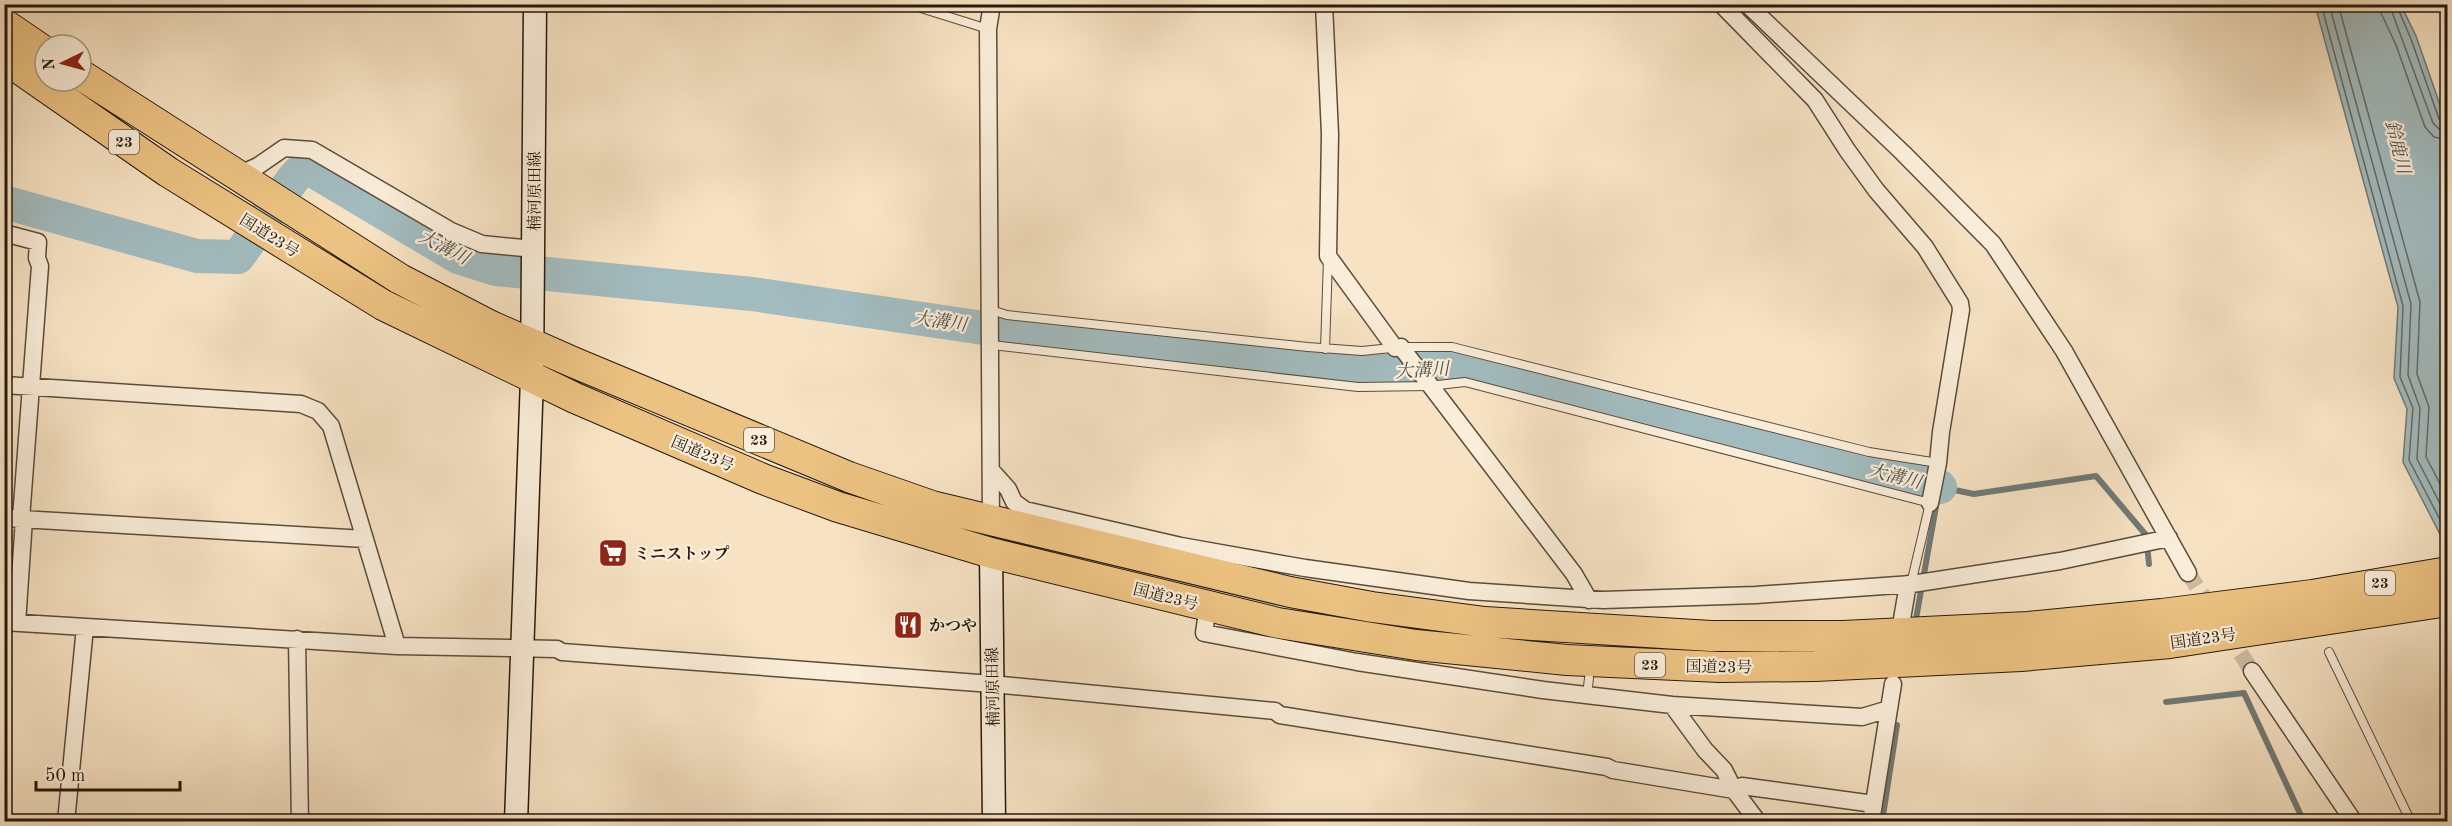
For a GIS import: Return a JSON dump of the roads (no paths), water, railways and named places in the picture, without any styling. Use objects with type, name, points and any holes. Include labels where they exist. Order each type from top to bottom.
[{"type":"highway","points":[[4,24],[33,44]]},
{"type":"highway","name":"国道23号","points":[[4,58],[168,172],[383,305],[532,378],[763,479],[838,507],[991,554],[1278,623],[1486,654],[1611,663],[1720,667],[1909,662],[2021,656],[2170,642],[2315,608],[2448,572]]},
{"type":"highway","name":"国道23号","points":[[93,83],[400,279],[491,326],[849,477],[932,506],[991,521],[1325,598],[1485,622],[1722,636],[1925,633],[2028,627],[2162,614],[2448,601]]},
{"type":"main road","name":"楠河原田線","points":[[516,822],[534,299],[535,4]]},
{"type":"main road","name":"楠河原田線","points":[[991,554],[994,822]]},
{"type":"street","points":[[991,554],[992,343],[988,29],[992,4]]},
{"type":"street","points":[[1324,4],[1330,134],[1328,256],[1574,574],[1590,604]]},
{"type":"street","points":[[1721,4],[1815,100],[1876,190],[1925,247],[1960,303],[1961,310],[1931,500]]},
{"type":"street","points":[[1747,4],[1903,153],[1993,244],[2064,351],[2164,539],[2188,573]]},
{"type":"street","points":[[238,175],[258,166],[284,148],[312,150],[452,231],[482,244],[534,252]]},
{"type":"street","points":[[4,233],[38,242],[37,258],[40,266],[31,387],[16,519],[11,622],[397,646],[522,648],[992,684],[1275,711],[1280,714],[1734,790],[1742,786],[1874,804]]},
{"type":"street","points":[[4,385],[301,404],[318,411],[331,426],[397,646]]},
{"type":"street","points":[[991,470],[1008,489],[1014,502],[1025,510],[1181,546],[1305,568],[1469,591],[1590,604],[1935,582],[2164,539]]},
{"type":"street","points":[[16,519],[365,539]]},
{"type":"street","points":[[1902,619],[1910,584]]},
{"type":"street","points":[[1208,606],[1204,633],[1357,662],[1588,687],[1672,705],[1862,717],[1889,709]]},
{"type":"street","points":[[66,822],[85,627]]},
{"type":"street","points":[[297,639],[300,822]]},
{"type":"street","points":[[2252,671],[2354,822]]},
{"type":"street","points":[[1871,822],[1893,684]]},
{"type":"street","points":[[1672,705],[1705,750],[1724,771],[1734,790],[1758,822]]},
{"type":"lane","points":[[908,4],[988,29]]},
{"type":"lane","points":[[1325,349],[1328,256]]},
{"type":"lane","points":[[991,312],[1325,349],[1362,351],[1434,346],[1468,350],[1869,452],[1938,465]]},
{"type":"lane","points":[[992,343],[1318,383],[1380,387],[1466,382],[1931,500],[1910,584]]},
{"type":"lane","points":[[2329,652],[2411,822]]},
{"type":"water","name":"鈴鹿川","points":[[2315,5],[2401,5],[2416,36],[2447,125],[2447,548],[2403,462],[2407,409],[2394,378],[2398,307]]},
{"type":"waterway","name":"大溝川","points":[[4,202],[197,256],[238,257],[293,179],[305,166],[458,257],[496,269],[752,294],[977,327],[1353,371],[1401,371],[1449,366],[1478,371],[1940,487]]},
{"type":"waterway","points":[[1939,491],[1940,487],[1974,494],[2096,476],[2146,535],[2149,564]]},
{"type":"waterway","points":[[1916,619],[1937,501]]},
{"type":"waterway","points":[[2166,702],[2244,693],[2304,822]]},
{"type":"waterway","points":[[1882,822],[1897,725]]},
{"type":"tunnel","points":[[2188,573],[2252,671]]},
{"type":"place","name":"ミニストップ","points":[[613,553]]},
{"type":"place","name":"かつや","points":[[908,625]]}]
